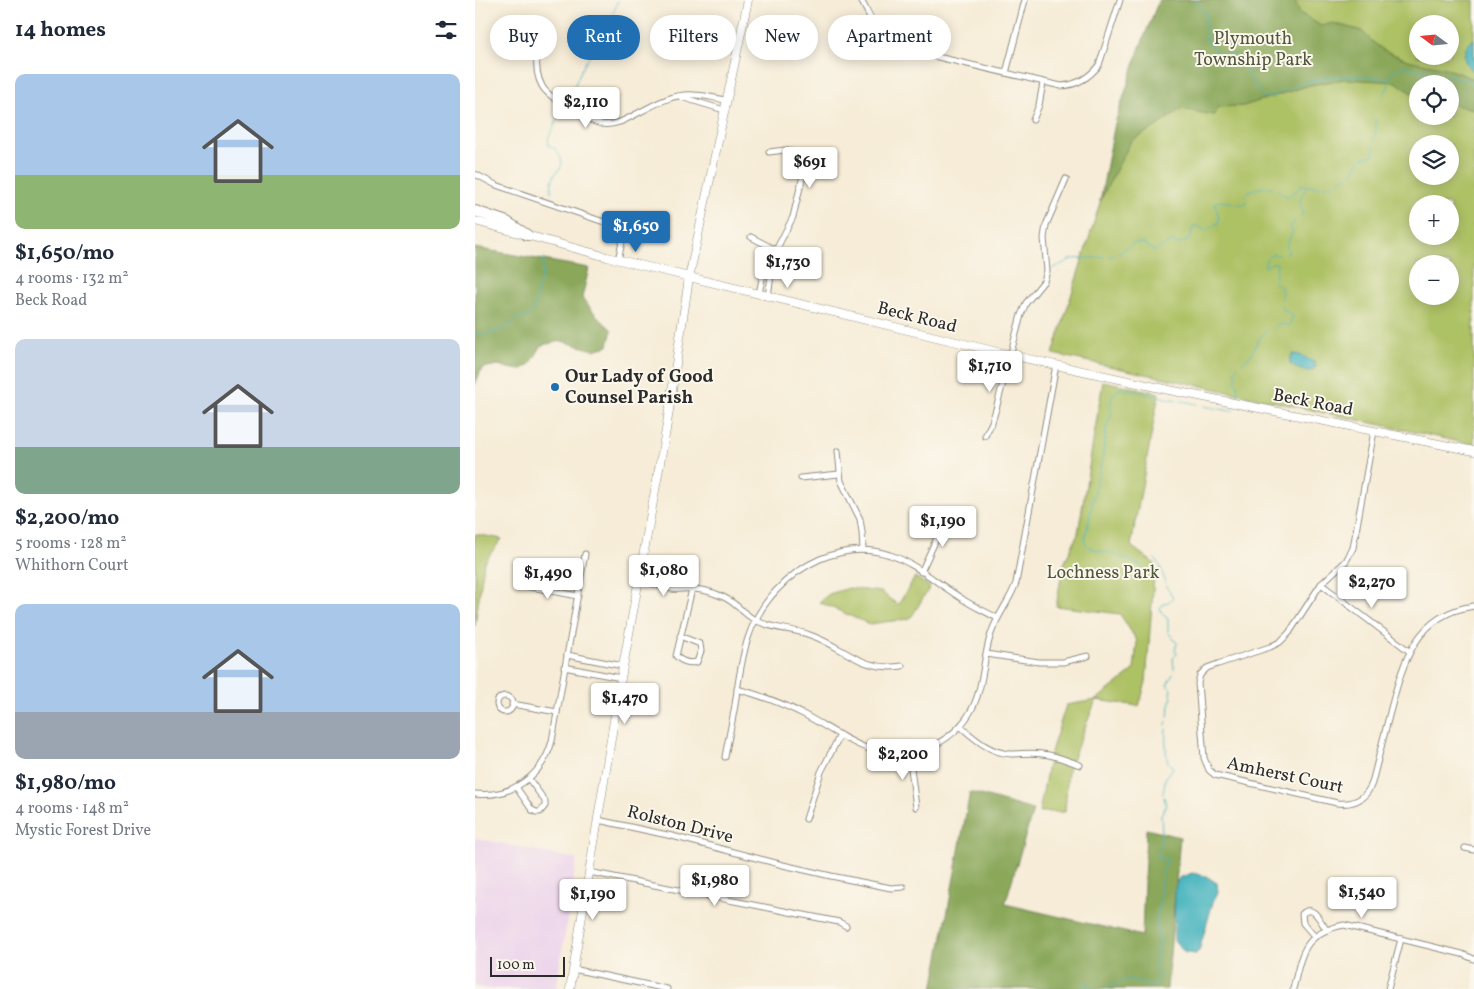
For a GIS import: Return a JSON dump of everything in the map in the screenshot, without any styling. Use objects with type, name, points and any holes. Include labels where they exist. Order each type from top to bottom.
[{"type":"highway","points":[[475,211],[507,222],[527,235]]},
{"type":"main road","points":[[570,989],[623,666],[666,430],[689,278],[748,0]]},
{"type":"main road","name":"Beck Road","points":[[475,221],[689,278],[1010,355],[1177,392],[1474,451]]},
{"type":"street","points":[[861,0],[880,31],[898,45],[925,54],[1055,85],[1069,86],[1082,81],[1094,71],[1102,56],[1119,0]]},
{"type":"street","points":[[1006,73],[1025,0]]},
{"type":"street","points":[[531,34],[538,35],[544,43],[543,50],[537,55],[527,54],[523,48],[523,41],[531,34]]},
{"type":"street","points":[[536,60],[538,77],[548,94],[602,124],[620,122],[659,102],[678,96],[695,94],[726,100]]},
{"type":"street","points":[[1033,120],[1039,105],[1043,82]]},
{"type":"street","points":[[678,96],[724,110]]},
{"type":"street","points":[[768,296],[771,264],[793,217],[804,168],[801,158],[795,153],[785,150],[769,152]]},
{"type":"street","points":[[475,174],[496,184],[604,222],[619,230],[622,233],[623,239],[618,260]]},
{"type":"street","points":[[985,436],[996,409],[1021,315],[1026,303],[1044,281],[1047,271],[1044,238],[1046,225],[1066,179]]},
{"type":"street","points":[[751,237],[776,250]]},
{"type":"street","points":[[759,294],[764,269],[771,264]]},
{"type":"street","points":[[737,689],[794,710],[859,745],[876,752],[891,754],[922,750],[937,744],[960,726],[971,712],[977,697],[990,635],[1016,582],[1056,365]]},
{"type":"street","name":"Amherst Court","points":[[1374,431],[1351,552],[1346,561],[1321,584],[1289,633],[1280,642],[1207,668],[1200,675],[1198,683],[1204,758],[1207,767],[1211,772],[1229,778],[1337,803],[1347,804],[1359,801],[1367,793],[1372,783],[1399,680],[1409,651],[1424,630],[1438,619],[1461,608],[1474,606]]},
{"type":"street","points":[[838,451],[839,474],[844,490],[860,519],[863,532],[863,550]]},
{"type":"street","points":[[801,478],[839,474]]},
{"type":"street","points":[[921,572],[947,516]]},
{"type":"street","points":[[725,757],[743,654],[755,620],[773,594],[786,581],[800,570],[815,562],[845,552],[863,550],[892,555],[962,599],[997,618]]},
{"type":"street","points":[[475,794],[500,793],[516,787],[529,779],[541,767],[549,752],[585,554]]},
{"type":"street","points":[[641,570],[675,580],[692,588],[728,598],[755,620],[778,629],[811,635],[856,659],[882,667],[902,666]]},
{"type":"street","points":[[639,579],[673,589],[692,588]]},
{"type":"street","points":[[1321,584],[1409,651]]},
{"type":"street","points":[[521,585],[578,596]]},
{"type":"street","points":[[680,636],[700,644],[701,651],[697,662],[681,661],[676,656],[680,636],[692,588]]},
{"type":"street","points":[[986,654],[1039,662],[1063,662],[1088,656]]},
{"type":"street","points":[[567,655],[623,666]]},
{"type":"street","points":[[564,668],[621,678]]},
{"type":"street","points":[[512,704],[557,712]]},
{"type":"street","points":[[960,726],[980,743],[997,751],[1011,754],[1033,753],[1051,755],[1080,765]]},
{"type":"street","points":[[806,819],[821,772],[840,735]]},
{"type":"street","points":[[909,753],[916,807]]},
{"type":"street","points":[[516,787],[532,810],[540,812],[545,806],[545,802],[529,779]]},
{"type":"street","name":"Rolston Drive","points":[[598,820],[672,836],[831,876],[891,888],[903,887]]},
{"type":"street","points":[[1465,848],[1474,850]]},
{"type":"street","points":[[589,872],[839,922],[846,926]]},
{"type":"street","points":[[1315,937],[1303,923],[1302,914],[1305,910],[1315,912],[1326,929]]},
{"type":"street","points":[[1293,989],[1304,952],[1310,941],[1326,929],[1344,925],[1462,954],[1474,959]]},
{"type":"street","points":[[1388,989],[1401,939]]},
{"type":"street","points":[[573,969],[667,989]]},
{"type":"shaded area","points":[[475,838],[577,859],[556,989],[486,989],[475,986]]},
{"type":"green space","name":"Plymouth Township Park","points":[[1159,0],[1295,0],[1300,13],[1321,26],[1333,23],[1362,31],[1385,51],[1409,60],[1409,65],[1431,65],[1474,79],[1474,109],[1459,106],[1459,75],[1409,75],[1409,91],[1396,82],[1345,79],[1310,85],[1243,106],[1219,107],[1214,115],[1181,109],[1131,141],[1100,201],[1115,123],[1140,47]]},
{"type":"green space","points":[[1163,0],[1474,0],[1474,445],[1053,354]]},
{"type":"green space","points":[[475,248],[589,268],[582,298],[612,330],[608,346],[594,350],[561,341],[542,345],[531,363],[521,370],[498,365],[482,368],[475,385]]},
{"type":"green space","name":"Lochness Park","points":[[1103,381],[1159,393],[1131,546],[1155,564],[1146,682],[1139,706],[1096,700],[1134,670],[1137,641],[1120,614],[1056,606],[1063,566],[1078,533]]},
{"type":"green space","points":[[475,534],[502,539],[484,562],[475,626]]},
{"type":"green space","points":[[915,577],[930,587],[912,616],[908,619],[869,624],[819,602],[829,594],[849,588],[881,592],[898,605]]},
{"type":"green space","points":[[1096,700],[1068,770],[1065,812],[1039,812],[1050,755],[1066,705]]},
{"type":"green space","points":[[970,792],[1033,810],[1005,904],[1142,936],[1146,829],[1180,837],[1167,989],[933,989]]},
{"type":"water","points":[[1474,39],[1474,71],[1466,64],[1464,55],[1467,47]]},
{"type":"water","points":[[1294,354],[1314,362],[1316,367],[1311,371],[1294,367],[1290,363],[1290,357]]},
{"type":"water","points":[[1192,873],[1206,876],[1217,883],[1218,892],[1213,902],[1199,951],[1196,954],[1185,953],[1174,940],[1175,887],[1179,878]]},
{"type":"waterway","points":[[570,95],[587,60],[595,52],[604,28],[611,20],[618,0]]},
{"type":"waterway","points":[[1195,0],[1206,14],[1207,32],[1205,37],[1207,41],[1218,54],[1232,55],[1238,59],[1265,98],[1313,80],[1341,76],[1390,79]]},
{"type":"waterway","points":[[1383,95],[1388,87],[1391,74],[1405,66],[1421,71],[1434,72],[1444,79],[1450,75],[1474,83]]},
{"type":"waterway","points":[[551,192],[553,178],[562,161],[555,148],[549,146],[548,139],[559,116]]},
{"type":"waterway","points":[[1373,141],[1376,131],[1376,119]]},
{"type":"waterway","points":[[1339,181],[1355,170],[1362,158],[1373,155],[1375,149],[1372,145]]},
{"type":"waterway","points":[[1277,189],[1287,196],[1298,190],[1301,185],[1322,187],[1334,183]]},
{"type":"waterway","points":[[1245,197],[1251,190],[1272,187]]},
{"type":"waterway","points":[[1300,217],[1303,213],[1301,205],[1302,194],[1307,187]]},
{"type":"waterway","points":[[1109,257],[1121,253],[1124,249],[1135,243],[1142,243],[1155,251],[1173,241],[1178,244],[1190,240],[1193,226],[1206,231],[1218,223],[1216,202],[1224,201],[1246,204],[1246,201]]},
{"type":"waterway","points":[[1286,254],[1289,252],[1286,246],[1293,232],[1291,226],[1295,221]]},
{"type":"waterway","points":[[1279,255],[1272,254],[1266,260],[1264,266],[1266,267],[1272,263],[1277,264],[1275,282],[1281,286],[1282,299]]},
{"type":"waterway","points":[[1052,269],[1072,259],[1104,257]]},
{"type":"waterway","points":[[475,334],[480,335],[499,330],[519,317],[524,318],[531,313],[535,306],[541,282],[544,258]]},
{"type":"waterway","points":[[1275,330],[1279,323],[1289,326],[1293,316],[1282,309],[1281,305]]},
{"type":"waterway","points":[[1242,363],[1250,356],[1259,339],[1267,330]]},
{"type":"waterway","points":[[1236,398],[1238,389],[1235,381],[1237,378],[1235,371],[1238,366]]},
{"type":"waterway","points":[[1161,570],[1155,573],[1146,573],[1141,566],[1108,552],[1098,551],[1087,546],[1085,542],[1102,460],[1107,425],[1112,413],[1110,408],[1112,397],[1117,390],[1121,389],[1197,404]]},
{"type":"waterway","points":[[1204,406],[1231,411],[1234,409]]},
{"type":"waterway","points":[[1154,558],[1161,567],[1166,586],[1173,597],[1160,608],[1162,614],[1168,619],[1168,632],[1177,643],[1175,650],[1177,654],[1173,658],[1174,669]]},
{"type":"waterway","points":[[1168,717],[1172,698],[1170,694],[1171,689],[1167,685],[1173,674]]},
{"type":"waterway","points":[[1163,793],[1166,776],[1173,768],[1167,760],[1166,729]]},
{"type":"waterway","points":[[1107,989],[1109,986],[1128,979],[1153,986],[1159,976],[1155,970],[1160,942],[1156,924],[1161,878],[1167,860],[1166,858],[1159,860],[1157,856],[1161,841],[1161,815],[1166,805],[1164,797]]},
{"type":"waterway","points":[[1083,989],[1088,983],[1091,989]]},
{"type":"place","name":"Our Lady of Good Counsel Parish","points":[[555,387]]}]
